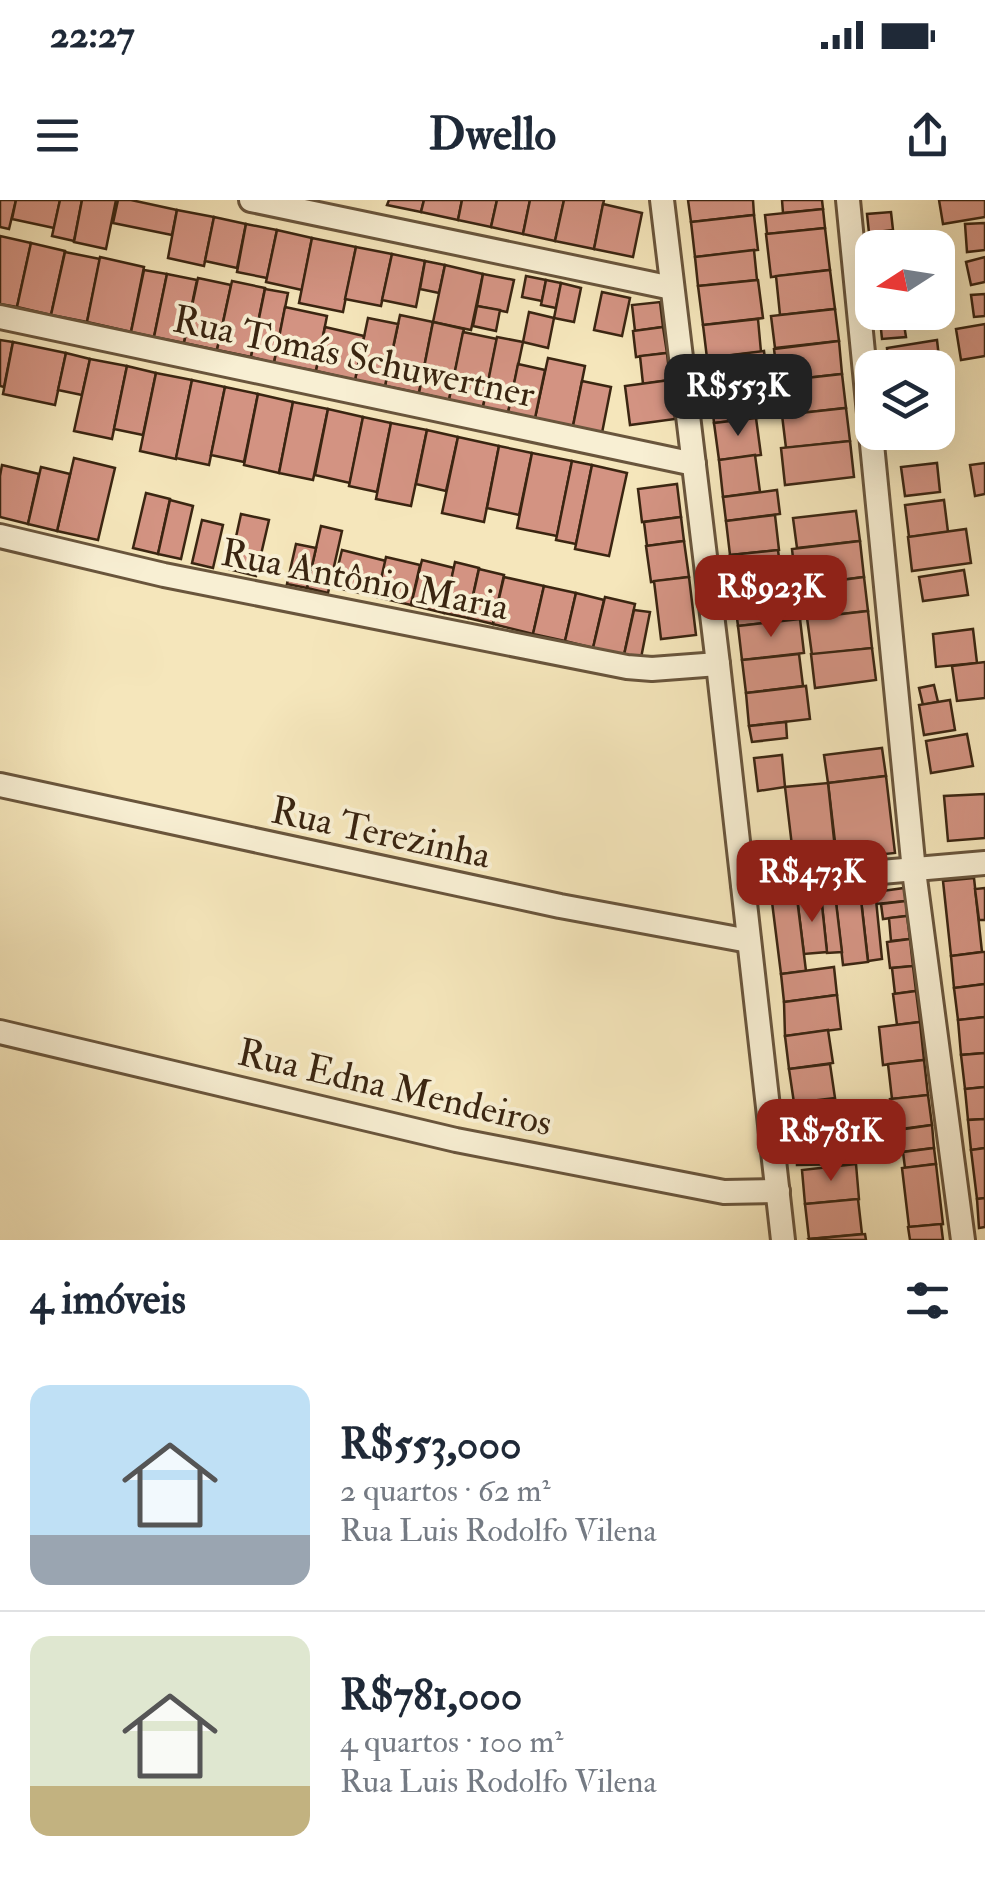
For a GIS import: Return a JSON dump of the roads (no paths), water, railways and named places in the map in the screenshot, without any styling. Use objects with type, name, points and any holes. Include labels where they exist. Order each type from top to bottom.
[{"type":"street","points":[[251,200],[672,288]]},
{"type":"street","points":[[662,200],[783,1240]]},
{"type":"street","points":[[848,200],[914,870],[963,1240]]},
{"type":"street","name":"Rua Tomás Schuwertner","points":[[0,317],[694,464]]},
{"type":"street","name":"Rua Antônio Maria","points":[[0,536],[164,575],[627,667],[652,670],[718,664]]},
{"type":"street","name":"Rua Terezinha","points":[[0,785],[541,902],[749,940]]},
{"type":"street","points":[[743,884],[985,862]]},
{"type":"street","name":"Rua Edna Mendeiros","points":[[0,1032],[456,1140],[724,1192],[778,1190]]}]
